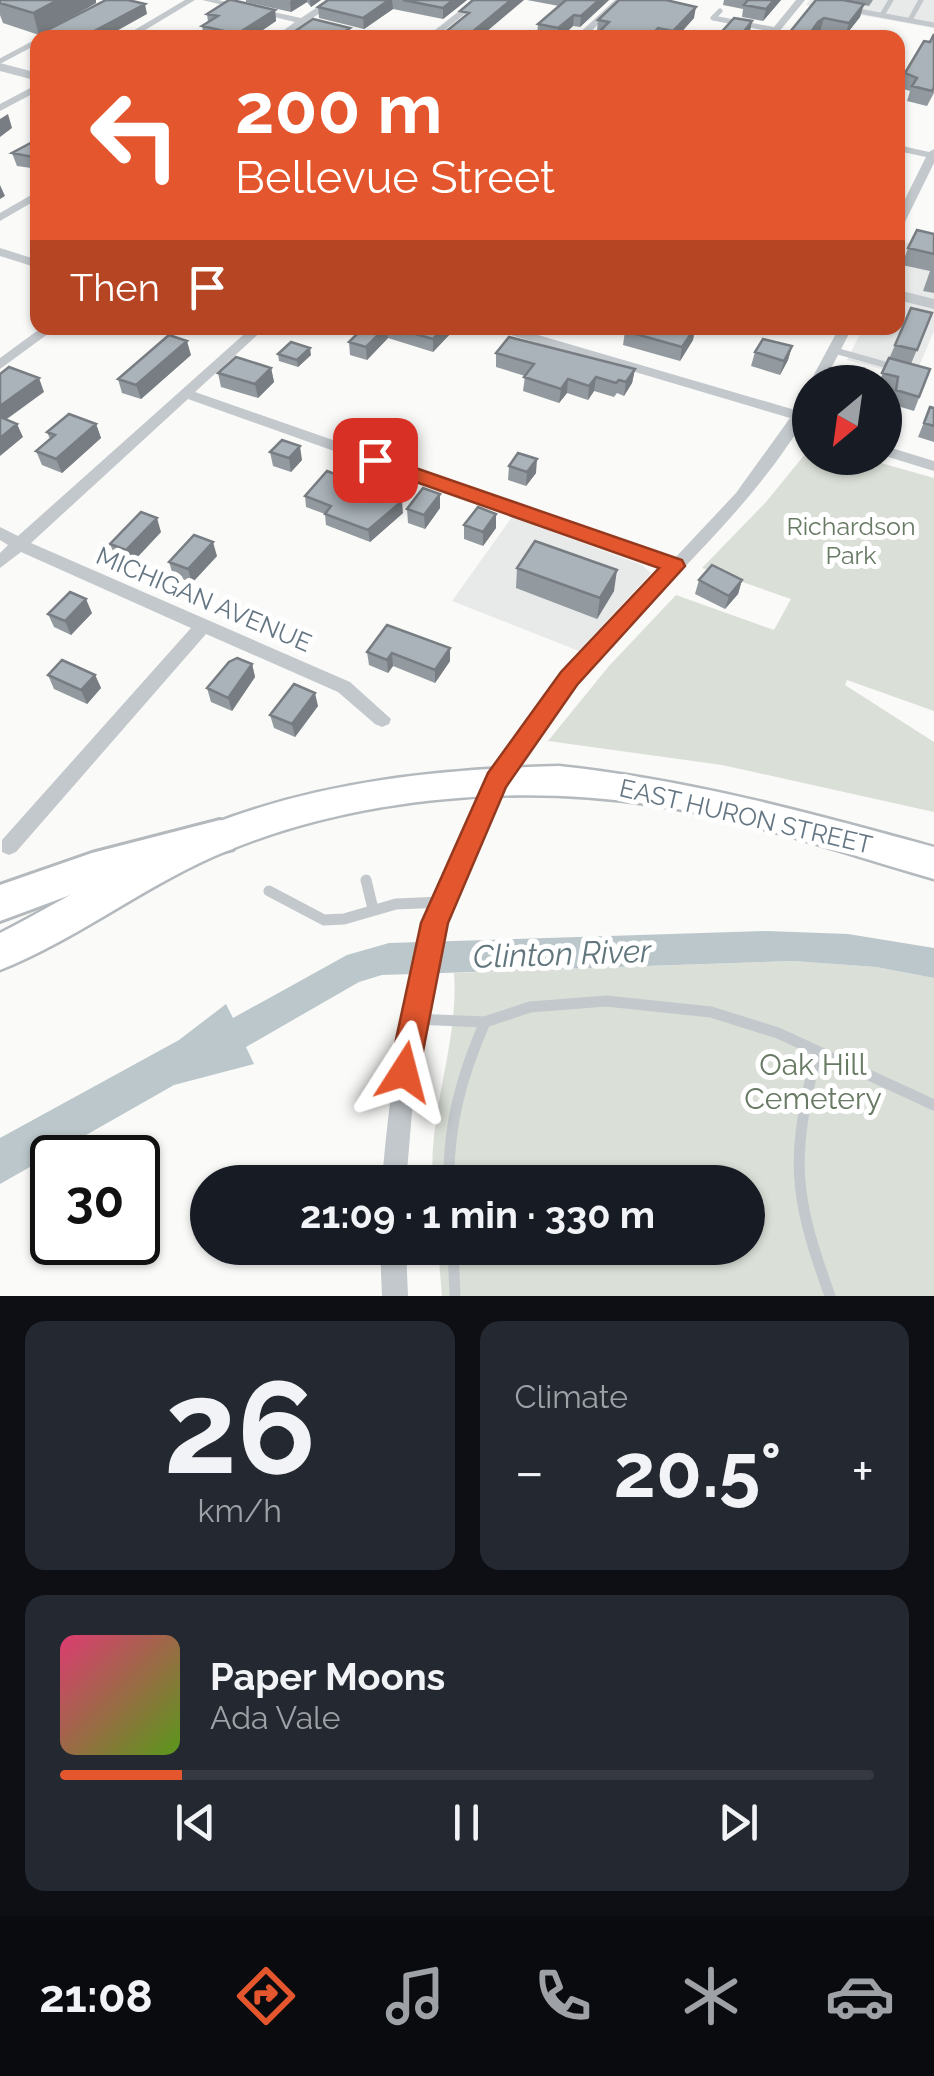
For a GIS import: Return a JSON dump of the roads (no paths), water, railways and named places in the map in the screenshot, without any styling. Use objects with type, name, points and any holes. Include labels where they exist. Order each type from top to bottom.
[{"type":"highway","name":"EAST HURON STREET","points":[[0,952],[220,837],[353,798],[496,780],[597,782],[678,795],[934,863]]},
{"type":"highway","points":[[0,903],[92,870],[220,837]]},
{"type":"street","points":[[139,30],[191,0]]},
{"type":"street","points":[[206,0],[343,30]]},
{"type":"street","points":[[289,30],[334,0]]},
{"type":"street","points":[[439,30],[478,0]]},
{"type":"street","points":[[587,30],[620,0]]},
{"type":"street","points":[[776,30],[805,1]]},
{"type":"street","points":[[0,64],[30,74]]},
{"type":"street","points":[[0,108],[30,91]]},
{"type":"street","points":[[905,149],[933,154],[905,210]]},
{"type":"street","points":[[0,218],[30,199]]},
{"type":"street","points":[[0,252],[30,261]]},
{"type":"street","points":[[905,297],[934,304]]},
{"type":"street","points":[[0,365],[39,335]]},
{"type":"street","points":[[0,562],[250,335]]},
{"type":"street","points":[[524,335],[792,420]]},
{"type":"street","points":[[826,365],[840,335]]},
{"type":"street","points":[[186,394],[675,566]]},
{"type":"street","points":[[395,1165],[415,1006],[438,912],[496,780],[569,679],[755,481],[792,435]]},
{"type":"street","points":[[902,456],[934,466]]},
{"type":"street","name":"MICHIGAN AVENUE","points":[[0,534],[344,687],[382,719]]},
{"type":"street","points":[[9,846],[203,626]]},
{"type":"street","points":[[394,1265],[395,1296]]},
{"type":"lane","points":[[882,15],[891,0]]},
{"type":"lane","points":[[910,20],[921,0]]},
{"type":"lane","points":[[847,9],[934,25]]},
{"type":"lane","points":[[720,11],[713,18],[757,30]]},
{"type":"lane","points":[[0,64],[30,46]]},
{"type":"lane","points":[[833,350],[886,365]]},
{"type":"lane","points":[[366,880],[373,909]]},
{"type":"lane","points":[[268,891],[324,920],[344,919],[373,909],[438,912]]},
{"type":"lane","points":[[415,1006],[485,1022],[530,1007],[606,1000],[739,1018],[934,1105]]},
{"type":"lane","points":[[450,1165],[449,1124],[454,1097],[485,1022]]},
{"type":"lane","points":[[817,1051],[801,1121],[796,1173],[814,1250],[830,1296]]},
{"type":"lane","points":[[454,1265],[455,1296]]},
{"type":"water","name":"Clinton River","points":[[767,931],[848,934],[934,948],[934,978],[876,967],[792,961],[382,975],[359,982],[246,1047],[254,1064],[174,1085],[86,1135],[30,1135],[30,1167],[0,1184],[0,1138],[179,1040],[226,1004],[233,1018],[347,955],[389,943]]},
{"type":"park label","name":"Richardson Park","points":[[851,540]]},
{"type":"park label","name":"Oak Hill Cemetery","points":[[813,1082]]}]
